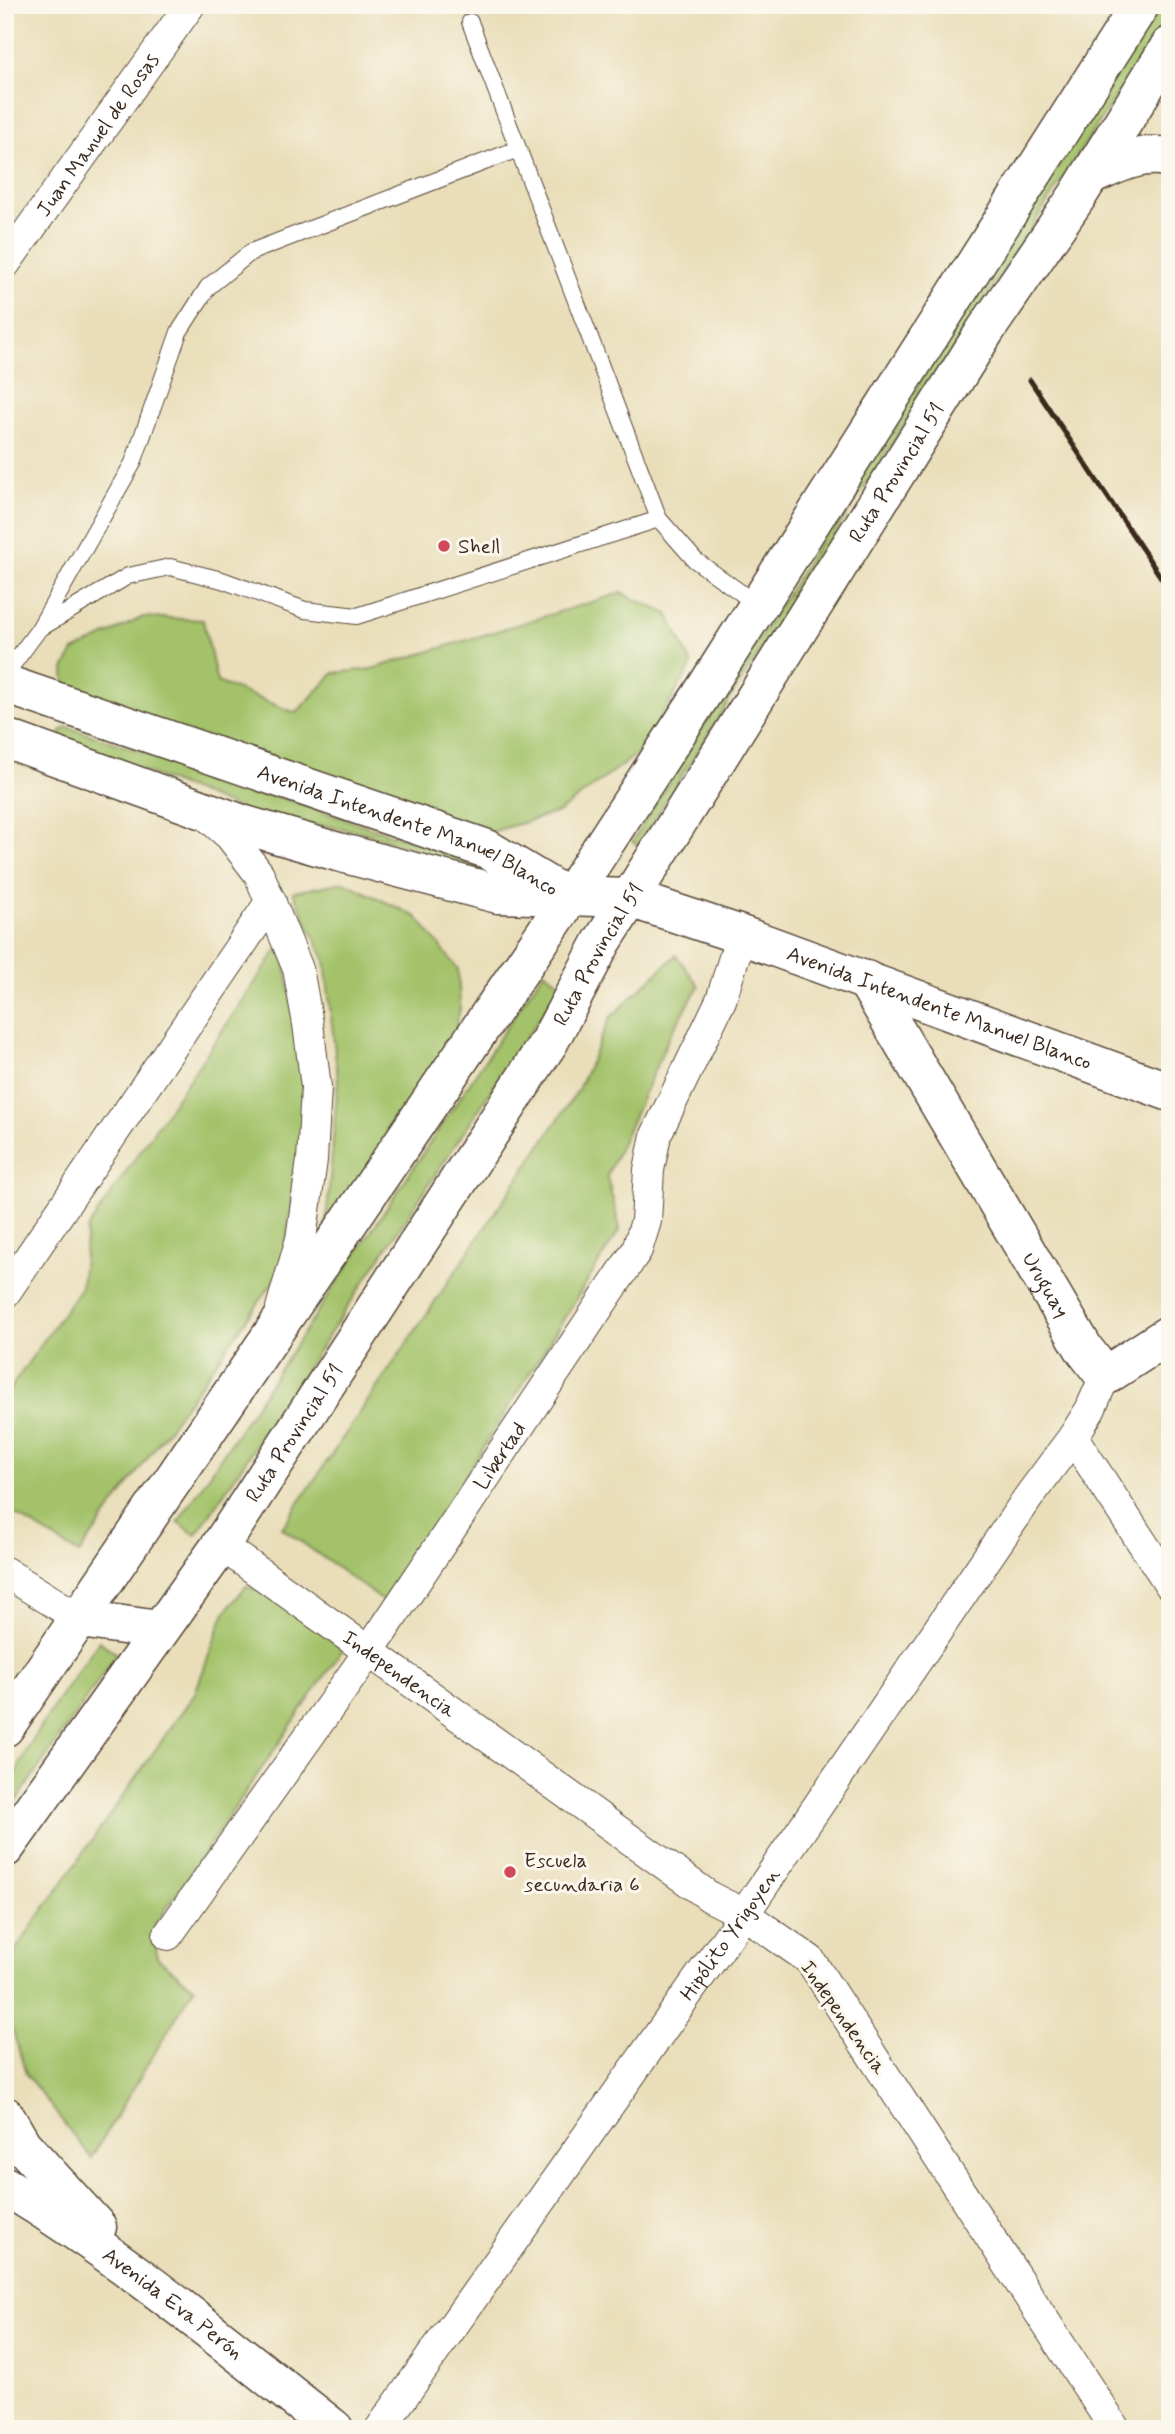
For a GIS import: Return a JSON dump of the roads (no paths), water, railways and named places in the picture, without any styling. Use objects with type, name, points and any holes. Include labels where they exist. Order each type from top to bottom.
[{"type":"main road","points":[[5,1727],[569,898],[1140,5]]},
{"type":"main road","name":"Ruta Provincial 51","points":[[5,1848],[221,1545],[549,1042],[630,898],[985,331],[1090,176],[1170,46]]},
{"type":"main road","points":[[1090,176],[1124,161],[1156,153],[1170,158]]},
{"type":"main road","name":"Avenida Intendente Manuel Blanco","points":[[5,684],[487,849],[569,898]]},
{"type":"main road","name":"Avenida Intendente Manuel Blanco","points":[[5,738],[199,809],[294,840],[498,894],[630,898],[741,935],[1170,1092]]},
{"type":"main road","name":"Uruguay","points":[[866,980],[1084,1349],[1105,1376]]},
{"type":"main road","points":[[1105,1376],[1170,1334]]},
{"type":"main road","points":[[80,1619],[159,1630]]},
{"type":"main road","points":[[5,2116],[22,2145],[148,2283]]},
{"type":"main road","name":"Avenida Eva Perón","points":[[5,2186],[60,2218],[148,2283],[334,2429]]},
{"type":"street","name":"Juan Manuel de Rosas","points":[[5,264],[190,5]]},
{"type":"street","points":[[199,809],[230,836],[258,874],[298,969],[308,1024],[316,1087],[312,1160],[301,1239],[288,1291],[267,1344]]},
{"type":"street","points":[[5,1293],[271,901]]},
{"type":"street","name":"Libertad","points":[[168,1935],[368,1653],[636,1250],[646,1221],[649,1170],[656,1135],[721,1000],[741,935]]},
{"type":"street","points":[[1105,1376],[1090,1410],[1073,1437],[1170,1585]]},
{"type":"street","name":"Hipólito Yrigoyen","points":[[380,2429],[744,1914],[1030,1495],[1073,1437]]},
{"type":"street","name":"Independencia","points":[[221,1545],[710,1897],[744,1914],[810,1960],[1115,2429]]},
{"type":"street","points":[[5,1572],[80,1619]]},
{"type":"lane","points":[[470,22],[659,519],[695,559],[758,605]]},
{"type":"lane","points":[[5,675],[39,629],[133,463],[179,331],[208,287],[251,252],[518,149]]},
{"type":"lane","points":[[39,629],[128,576],[170,567],[222,580],[305,610],[358,616],[659,519]]},
{"type":"railway","points":[[1030,380],[1170,591]]},
{"type":"place","name":"Shell","points":[[444,546]]},
{"type":"place","name":"Escuela secundaria 6","points":[[510,1872]]}]
